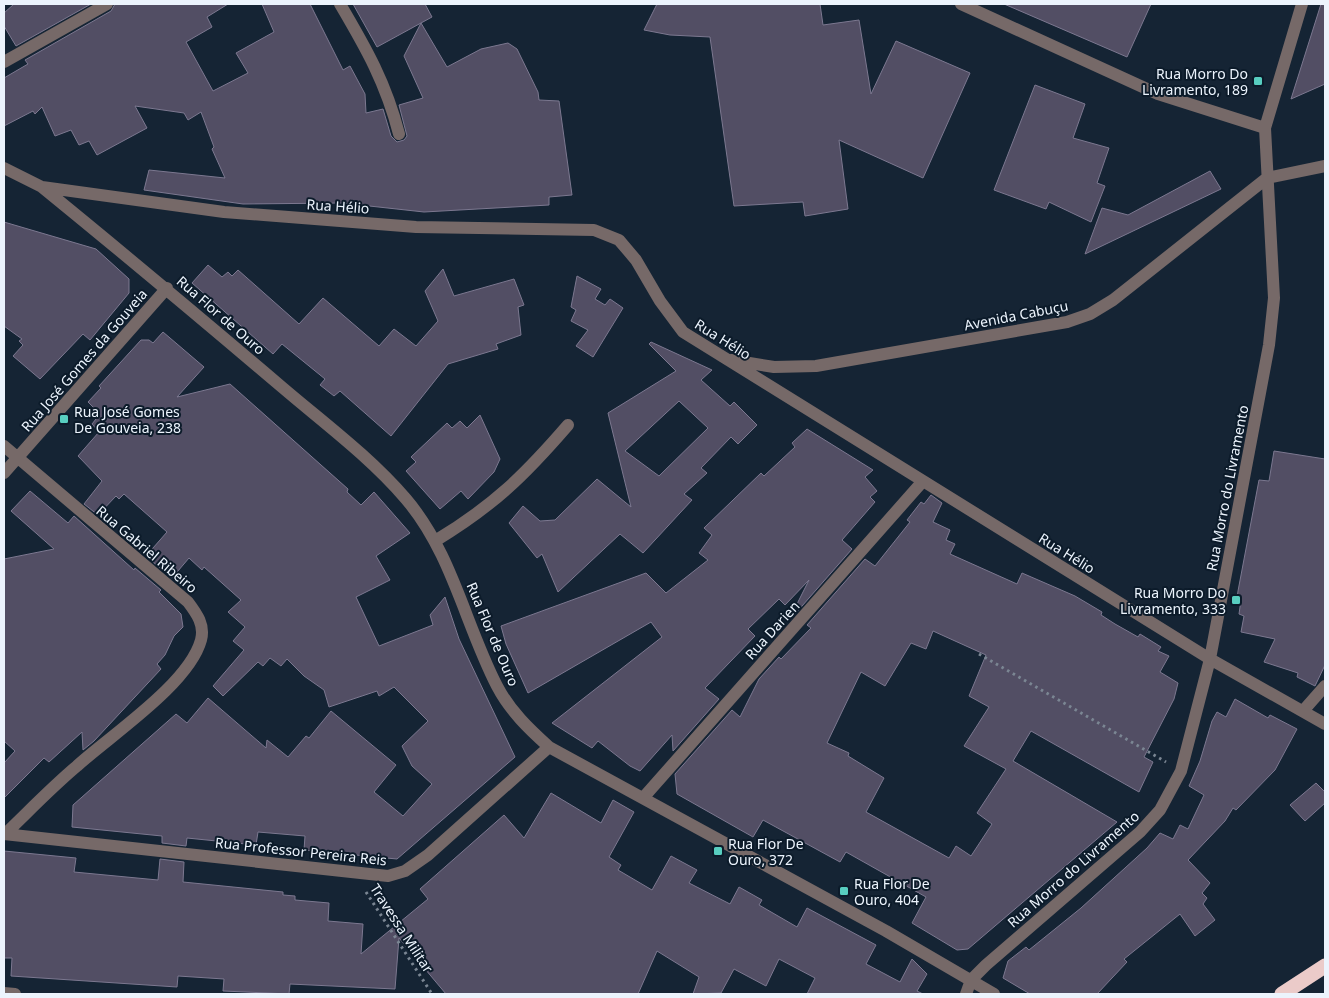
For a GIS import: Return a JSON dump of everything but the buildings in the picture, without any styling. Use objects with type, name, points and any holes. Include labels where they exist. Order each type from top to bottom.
[{"type":"highway","points":[[1282,994],[1325,966]]},
{"type":"street","points":[[4,62],[107,4]]},
{"type":"street","points":[[340,4],[374,61],[390,100],[399,134]]},
{"type":"street","points":[[961,4],[1158,94],[1265,128]]},
{"type":"street","name":"Rua Morro do Livramento","points":[[971,980],[1140,832],[1160,810],[1181,771],[1210,659],[1269,345],[1274,298],[1265,128],[1302,4]]},
{"type":"street","name":"Avenida Cabuçu","points":[[726,360],[774,366],[816,366],[1067,322],[1090,314],[1113,300],[1267,178],[1325,166]]},
{"type":"street","name":"Rua Hélio","points":[[4,168],[42,187],[224,212],[416,227],[594,230],[619,240],[636,260],[660,301],[683,332],[1210,659],[1325,724]]},
{"type":"street","name":"Rua Flor de Ouro","points":[[42,187],[166,288],[371,463],[407,500],[435,541],[460,594],[497,686],[520,721],[549,747],[886,931],[994,994]]},
{"type":"street","name":"Rua José Gomes da Gouveia","points":[[4,474],[166,288]]},
{"type":"street","points":[[435,541],[501,496],[540,458],[568,425]]},
{"type":"street","name":"Rua Gabriel Ribeiro","points":[[4,446],[188,602],[202,626],[202,639],[196,654],[185,670],[162,694],[45,794],[5,834]]},
{"type":"street","name":"Rua Darien","points":[[643,798],[923,481]]},
{"type":"street","points":[[1303,712],[1325,686]]},
{"type":"street","name":"Rua Professor Pereira Reis","points":[[5,834],[354,874],[388,876],[405,872],[428,855],[549,747]]},
{"type":"street","points":[[966,994],[971,980]]},
{"type":"street","points":[[4,994],[15,994]]},
{"type":"path","points":[[979,654],[1181,771]]},
{"type":"path","name":"Travessa Militar","points":[[354,874],[432,994]]},
{"type":"place","name":"Rua Morro Do Livramento, 189","points":[[1258,81]]},
{"type":"place","name":"Rua José Gomes De Gouveia, 238","points":[[64,419]]},
{"type":"place","name":"Rua Morro Do Livramento, 333","points":[[1236,600]]},
{"type":"place","name":"Rua Flor De Ouro, 372","points":[[718,851]]},
{"type":"place","name":"Rua Flor De Ouro, 404","points":[[844,891]]}]
